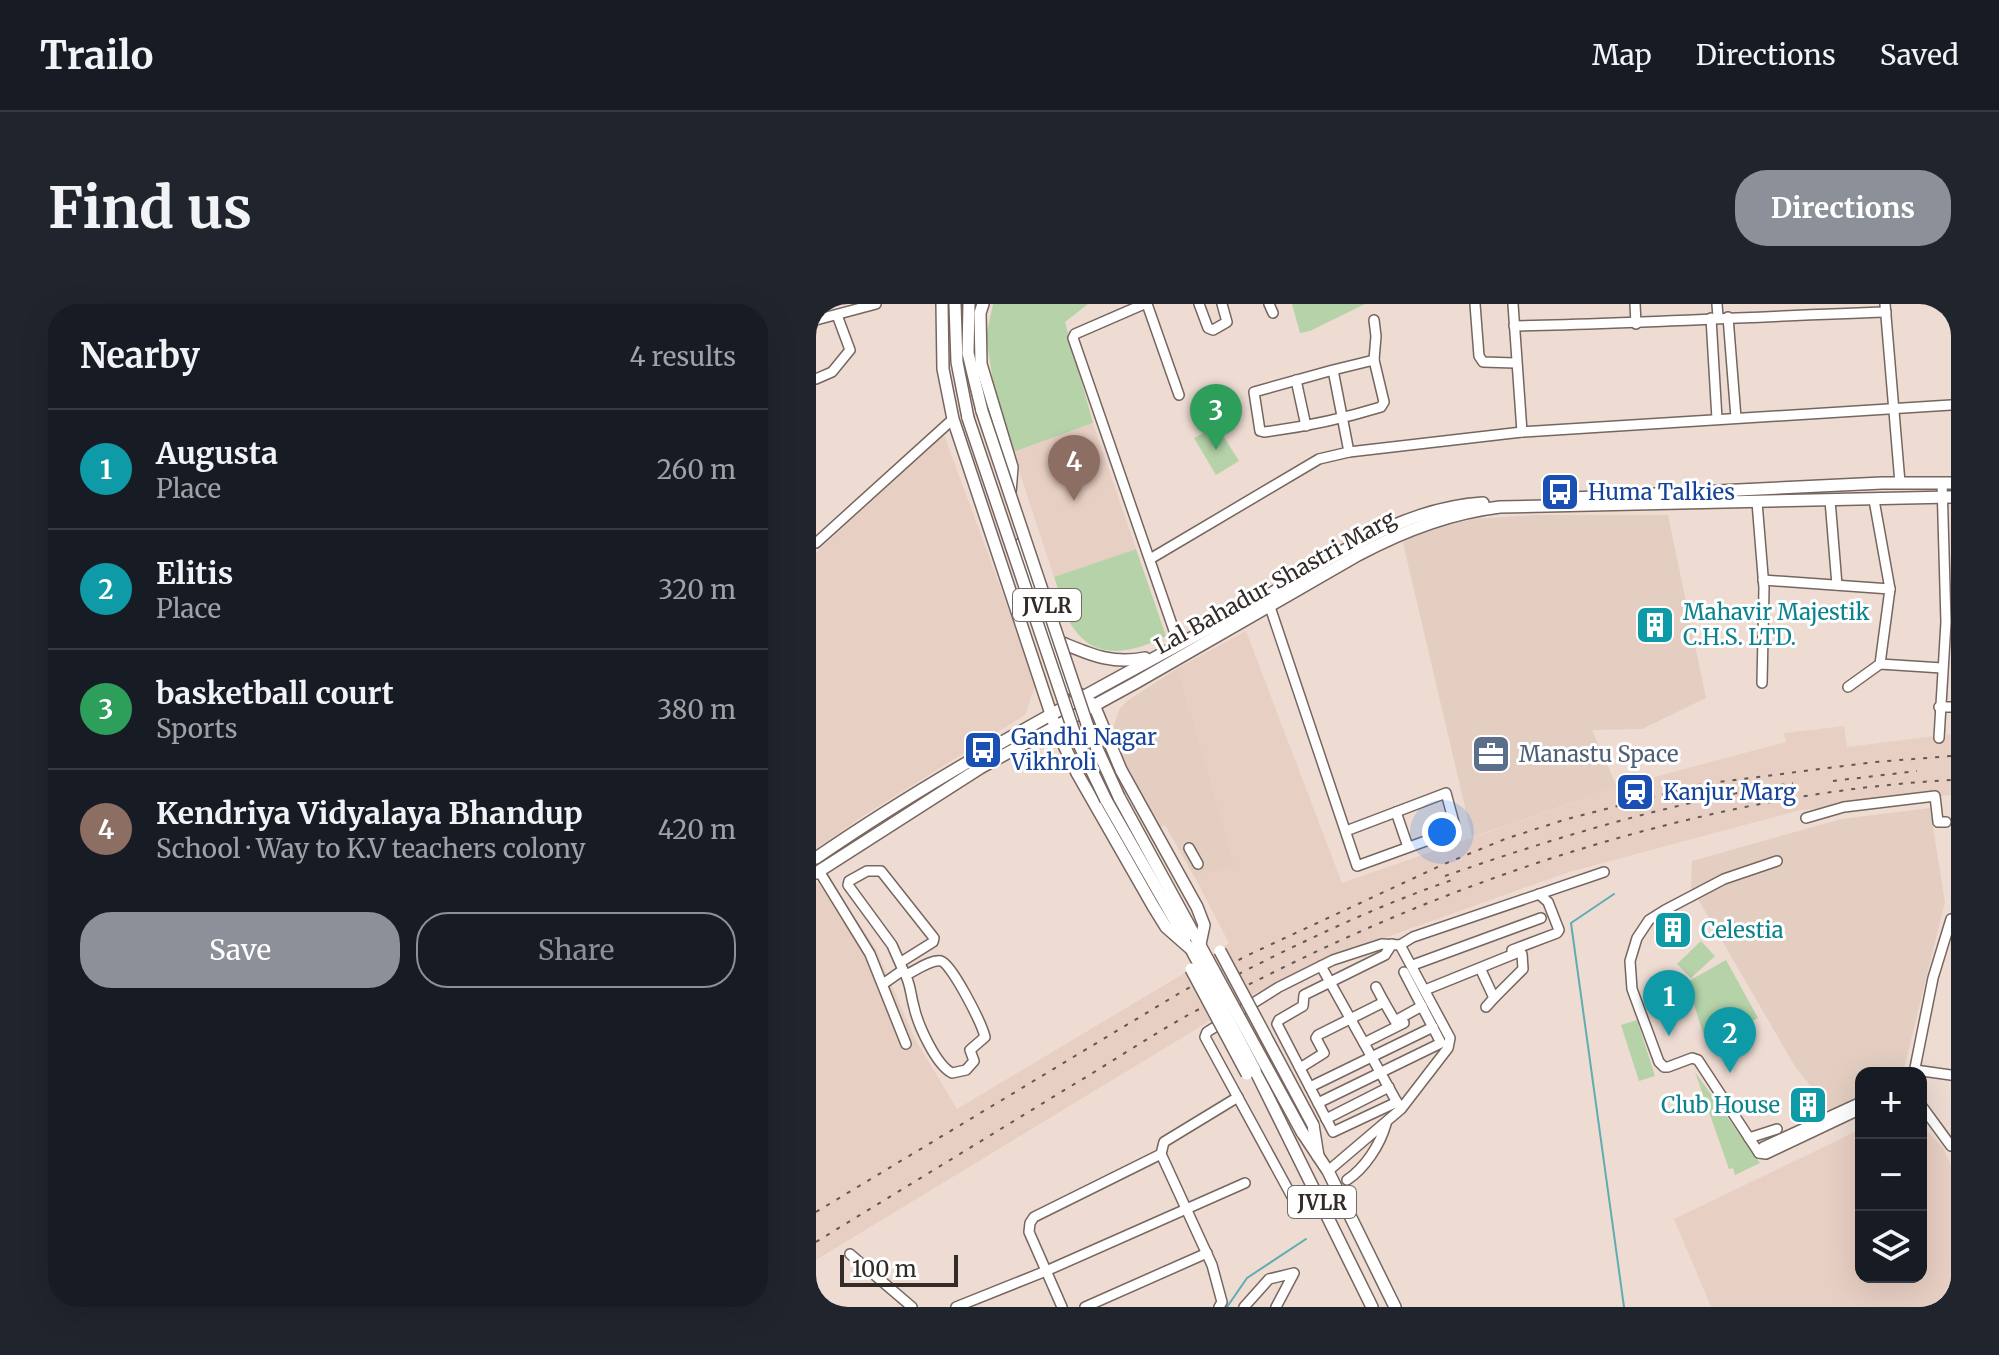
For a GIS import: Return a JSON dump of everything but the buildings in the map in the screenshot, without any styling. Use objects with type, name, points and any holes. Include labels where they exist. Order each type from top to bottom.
[{"type":"main road","points":[[942,304],[943,369],[953,419],[1054,721],[1077,773],[1166,927],[1196,946]]},
{"type":"main road","name":"JVLR","points":[[955,304],[957,362],[968,418],[1076,738],[1106,800],[1196,946],[1220,951],[1313,1125],[1319,1160]]},
{"type":"main road","name":"JVLR","points":[[969,304],[968,353],[982,411],[1090,733],[1119,797],[1196,946],[1199,964],[1251,1072],[1269,1097],[1372,1307]]},
{"type":"main road","points":[[983,304],[980,313],[981,364],[1012,467],[1009,504],[1051,638],[1068,686],[1094,705],[1121,770],[1197,907],[1204,925],[1196,946],[1199,964]]},
{"type":"main road","name":"Lal Bahadur Shastri Marg","points":[[1054,721],[1084,697],[1294,582],[1383,529],[1433,509],[1477,503],[1947,483]]},
{"type":"main road","name":"Lal Bahadur Shastri Marg","points":[[816,858],[977,763],[1054,721],[1094,705],[1394,536],[1428,523],[1478,510],[1540,506],[1947,498]]},
{"type":"main road","points":[[1051,638],[1122,663],[1157,656]]},
{"type":"main road","name":"Lal Bahadur Shastri Marg","points":[[818,872],[977,763]]},
{"type":"main road","name":"JVLR","points":[[1199,964],[1328,1171],[1395,1307]]},
{"type":"street","points":[[816,379],[832,372],[850,350],[828,304]]},
{"type":"street","points":[[816,320],[876,304]]},
{"type":"street","points":[[1179,395],[1146,304],[1075,334],[1073,338],[1179,645]]},
{"type":"street","points":[[1199,304],[1208,328],[1213,330],[1227,322],[1222,304]]},
{"type":"street","points":[[1475,304],[1479,356],[1483,362],[1515,363]]},
{"type":"street","points":[[1513,304],[1522,432]]},
{"type":"street","points":[[1635,304],[1636,324]]},
{"type":"street","points":[[1717,304],[1736,418]]},
{"type":"street","points":[[1514,326],[1636,324],[1808,309],[1886,308],[1900,483]]},
{"type":"street","points":[[1717,419],[1719,317]]},
{"type":"street","points":[[1374,320],[1374,360],[1384,402],[1381,407],[1343,419],[1260,431],[1254,392],[1374,360]]},
{"type":"street","points":[[1333,370],[1349,452]]},
{"type":"street","points":[[1296,380],[1306,426]]},
{"type":"street","points":[[1150,559],[1319,459],[1349,452],[1522,432],[1951,405]]},
{"type":"street","points":[[816,543],[953,419]]},
{"type":"street","points":[[1937,738],[1946,622],[1947,483]]},
{"type":"street","points":[[1830,500],[1837,585]]},
{"type":"street","points":[[1874,500],[1890,589],[1880,664]]},
{"type":"street","points":[[1757,502],[1763,580],[1762,683]]},
{"type":"street","points":[[1763,580],[1890,589]]},
{"type":"street","points":[[1270,607],[1357,866],[1456,830],[1446,793],[1346,831]]},
{"type":"street","points":[[1848,687],[1880,664],[1942,668]]},
{"type":"street","points":[[1937,708],[1951,707]]},
{"type":"street","points":[[1806,818],[1844,807],[1935,796],[1938,822],[1946,822]]},
{"type":"street","points":[[1396,812],[1408,847]]},
{"type":"street","points":[[1189,848],[1198,864]]},
{"type":"street","points":[[1777,861],[1724,879],[1654,916],[1637,938],[1630,961],[1632,989],[1659,1062],[1668,1067],[1692,1058],[1698,1060],[1759,1153],[1766,1154],[1855,1105]]},
{"type":"street","points":[[883,984],[903,969],[933,942],[934,938],[881,871],[871,870],[849,881],[848,885],[892,945],[903,969],[913,991],[917,1017],[943,1067],[952,1073],[966,1070],[974,1061],[970,1050],[985,1037],[953,972],[945,963],[937,961],[903,969]]},
{"type":"street","points":[[818,872],[870,954],[906,1044]]},
{"type":"street","points":[[1399,1106],[1336,1133],[1277,1024],[1279,1020],[1303,1006],[1304,995],[1385,955],[1396,945],[1413,937],[1604,872]]},
{"type":"street","points":[[1424,987],[1557,933],[1559,930],[1548,902],[1539,894]]},
{"type":"street","points":[[1413,965],[1541,918]]},
{"type":"street","points":[[1915,1067],[1933,978],[1951,919]]},
{"type":"street","points":[[1301,1204],[1296,1204],[1205,1037],[1207,1032],[1270,992],[1321,966],[1382,944],[1396,945],[1413,965],[1450,1038],[1448,1048],[1386,1124],[1378,1143],[1358,1173],[1347,1180]]},
{"type":"street","points":[[1424,987],[1519,952],[1522,954],[1523,969],[1486,1007]]},
{"type":"street","points":[[1321,966],[1399,1106]]},
{"type":"street","points":[[1480,968],[1494,998]]},
{"type":"street","points":[[1318,1103],[1441,1043],[1404,972]]},
{"type":"street","points":[[1376,987],[1396,1023]]},
{"type":"street","points":[[1300,1068],[1324,1053],[1316,1038],[1318,1035],[1384,1002]]},
{"type":"street","points":[[1364,1043],[1424,1009]]},
{"type":"street","points":[[1310,1087],[1433,1027]]},
{"type":"street","points":[[1927,1072],[1951,1075]]},
{"type":"street","points":[[1326,1119],[1389,1087]]},
{"type":"street","points":[[1219,1307],[1222,1302],[1207,1253],[1161,1154],[1164,1142],[1238,1097]]},
{"type":"street","points":[[1812,1128],[1855,1111]]},
{"type":"street","points":[[1927,1113],[1951,1146]]},
{"type":"street","points":[[1328,1171],[1386,1124]]},
{"type":"street","points":[[1749,1138],[1777,1129]]},
{"type":"street","points":[[1062,1307],[1029,1232],[1030,1223],[1034,1217],[1161,1154]]},
{"type":"street","points":[[956,1307],[1046,1271],[1245,1183]]},
{"type":"street","points":[[1085,1307],[1207,1253]]},
{"type":"street","points":[[850,1254],[912,1307]]},
{"type":"street","points":[[1244,1307],[1269,1279],[1294,1273],[1276,1307]]},
{"type":"shaded area","points":[[1093,423],[1136,549],[1054,577],[1013,452]]},
{"type":"shaded area","points":[[943,432],[1036,684],[1025,715],[866,814],[816,849],[816,553]]},
{"type":"shaded area","points":[[1535,515],[1668,515],[1706,698],[1642,729],[1592,730],[1617,787],[1472,837],[1403,543],[1417,534],[1472,519]]},
{"type":"shaded area","points":[[1246,631],[1342,883],[1617,787],[1786,742],[1784,733],[1844,726],[1847,747],[1951,734],[1951,795],[1801,810],[1569,872],[1331,957],[1254,994],[816,1260],[816,884],[827,876],[876,949],[915,1039],[957,1109],[1183,974],[1229,943],[1194,876],[1234,866],[1178,668]]},
{"type":"shaded area","points":[[1178,668],[1235,867],[1194,876],[1165,825],[1159,829],[1119,757],[1112,731],[1119,710],[1127,701]]},
{"type":"shaded area","points":[[1930,808],[1945,902],[1904,1067],[1855,1067],[1855,1101],[1832,1114],[1794,1065],[1691,887],[1692,861],[1841,819]]},
{"type":"shaded area","points":[[1927,1131],[1943,1148],[1951,1165],[1951,1307],[1711,1307],[1674,1219],[1855,1132],[1855,1283],[1927,1283]]},
{"type":"green space","points":[[993,304],[1088,304],[1065,322],[1093,423],[1013,452],[993,382],[986,336]]},
{"type":"green space","points":[[1292,304],[1365,304],[1300,333]]},
{"type":"green space","points":[[1217,426],[1239,461],[1216,475],[1194,438]]},
{"type":"green space","points":[[1136,549],[1166,636],[1125,650],[1099,648],[1077,633],[1068,619],[1054,577]]},
{"type":"green space","points":[[1701,941],[1715,956],[1691,978],[1677,964]]},
{"type":"green space","points":[[1726,960],[1758,1018],[1707,1046],[1687,982]]},
{"type":"green space","points":[[1637,1020],[1655,1076],[1639,1081],[1621,1025]]},
{"type":"green space","points":[[1695,1072],[1760,1163],[1735,1175],[1733,1168],[1729,1169]]},
{"type":"waterway","points":[[1614,894],[1571,923],[1624,1307]]},
{"type":"waterway","points":[[1227,1307],[1247,1278],[1306,1239]]},
{"type":"tunnel","points":[[1301,1204],[1341,1184]]},
{"type":"railway","points":[[816,1212],[1244,957],[1505,839],[1567,819],[1703,784],[1875,762],[1951,756]]},
{"type":"railway","points":[[1833,781],[1917,771]]},
{"type":"railway","points":[[816,1242],[1188,1015],[1346,938],[1428,903],[1513,871],[1687,820],[1775,801],[1863,788],[1951,780]]},
{"type":"railway","points":[[1445,876],[1617,822],[1704,800],[1793,783]]},
{"type":"railway","points":[[1217,985],[1336,927],[1458,878]]},
{"type":"place","name":"basketball court","points":[[1216,450]]},
{"type":"place","name":"Huma Talkies","points":[[1560,492]]},
{"type":"place","name":"Kendriya Vidyalaya Bhandup","points":[[1074,501]]},
{"type":"place","name":"Mahavir Majestik C.H.S. LTD.","points":[[1655,625]]},
{"type":"place","name":"Gandhi Nagar Vikhroli","points":[[983,750]]},
{"type":"place","name":"Manastu Space","points":[[1491,754]]},
{"type":"place","name":"Kanjur Marg","points":[[1635,792]]},
{"type":"place","name":"Celestia","points":[[1673,930]]},
{"type":"place","name":"Augusta","points":[[1669,1036]]},
{"type":"place","name":"Elitis","points":[[1730,1073]]},
{"type":"place","name":"Club House","points":[[1808,1105]]}]
